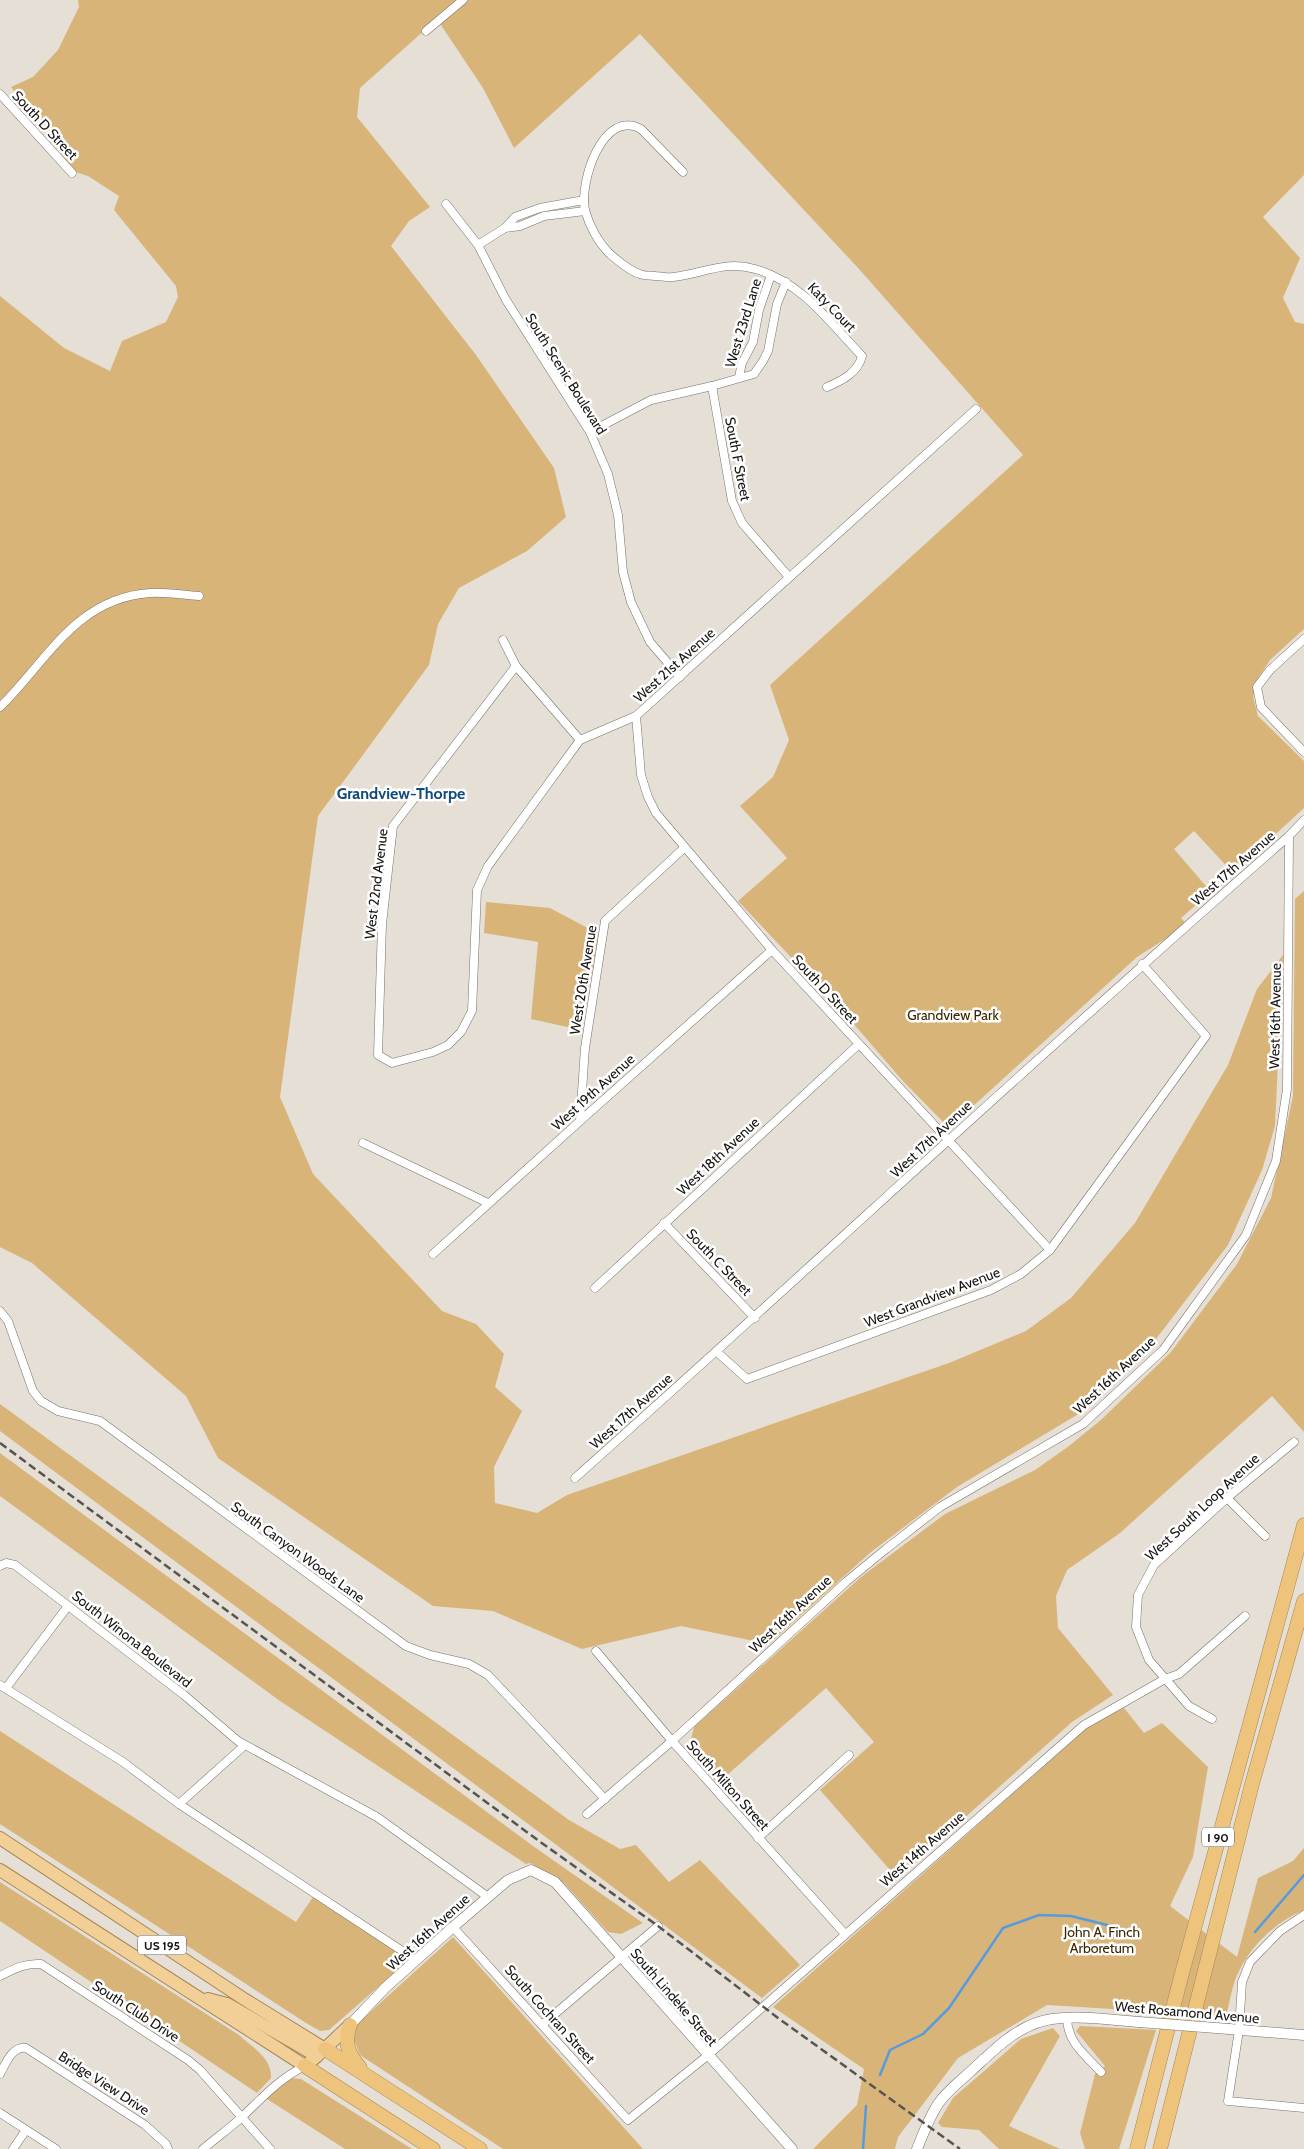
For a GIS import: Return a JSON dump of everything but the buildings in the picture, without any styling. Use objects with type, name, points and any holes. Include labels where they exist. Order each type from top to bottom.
[{"type":"highway","name":"I 90","points":[[1137,2149],[1181,1977],[1304,1525]]},
{"type":"highway","name":"I 90","points":[[1160,2149],[1252,1784],[1304,1601]]},
{"type":"highway","name":"US 195","points":[[0,1838],[214,1979],[321,2053],[369,2077],[480,2149]]},
{"type":"highway","name":"US 195","points":[[0,1870],[433,2149]]},
{"type":"highway","points":[[214,1979],[238,1985],[324,2039],[330,2039],[350,2025]]},
{"type":"highway","points":[[198,1997],[228,2004],[321,2053]]},
{"type":"highway","points":[[305,2066],[350,2025]]},
{"type":"highway","points":[[350,2025],[346,2042],[350,2056],[369,2077]]},
{"type":"street","points":[[426,31],[463,0]]},
{"type":"street","name":"South D Street","points":[[0,94],[72,173]]},
{"type":"street","name":"Katy Court","points":[[683,172],[635,125],[623,127],[613,132],[593,156],[586,175],[585,211],[594,233],[607,252],[640,275],[673,277],[714,267],[739,266],[756,269],[786,282],[807,298],[862,356],[857,368],[848,377],[826,387]]},
{"type":"street","points":[[478,245],[505,228],[515,217],[540,208],[584,200]]},
{"type":"street","name":"South Scenic Boulevard","points":[[446,204],[478,245],[506,300],[590,432],[608,474],[618,515],[623,572],[631,602],[650,642],[680,676]]},
{"type":"street","points":[[505,228],[520,226],[544,216],[585,211]]},
{"type":"street","name":"West 23rd Lane","points":[[739,378],[742,363],[753,342],[759,310],[771,275]]},
{"type":"street","name":"West 23rd Lane","points":[[590,432],[651,400],[754,374],[763,361],[770,342],[777,304],[786,282]]},
{"type":"street","name":"South F Street","points":[[712,386],[732,501],[742,523],[790,578]]},
{"type":"street","name":"West 21st Avenue","points":[[580,740],[636,716],[976,409]]},
{"type":"street","points":[[0,707],[61,636],[83,617],[107,603],[149,593],[199,596]]},
{"type":"street","points":[[1304,639],[1270,670],[1257,688],[1261,707],[1304,752]]},
{"type":"street","points":[[503,640],[516,666],[580,740]]},
{"type":"street","name":"West 22nd Avenue","points":[[516,666],[394,826],[382,924],[378,1055],[392,1063],[433,1052],[448,1045],[461,1032],[472,1011],[477,890],[488,866],[580,740]]},
{"type":"street","name":"South D Street","points":[[636,716],[641,775],[648,797],[656,813],[772,950],[1050,1250]]},
{"type":"street","name":"West 17th Avenue","points":[[576,1478],[755,1318],[948,1139],[1142,964],[1289,836],[1304,820]]},
{"type":"street","name":"West 16th Avenue","points":[[587,1814],[672,1741],[847,1581],[901,1537],[940,1507],[1083,1424],[1163,1350],[1246,1235],[1276,1161],[1287,1089],[1290,965],[1289,836]]},
{"type":"street","name":"West 20th Avenue","points":[[580,1121],[585,1048],[605,921],[684,848]]},
{"type":"street","name":"West 19th Avenue","points":[[433,1254],[772,950]]},
{"type":"street","name":"West Grandview Avenue","points":[[717,1352],[747,1380],[991,1290],[1021,1274],[1050,1250],[1206,1036],[1142,964]]},
{"type":"street","name":"West 18th Avenue","points":[[595,1288],[859,1044]]},
{"type":"street","points":[[364,1143],[488,1203]]},
{"type":"street","name":"South C Street","points":[[664,1223],[755,1318]]},
{"type":"street","name":"South Canyon Woods Lane","points":[[0,1311],[8,1321],[33,1391],[41,1401],[58,1411],[100,1421],[406,1646],[430,1655],[469,1664],[488,1675],[605,1799]]},
{"type":"street","name":"West South Loop Avenue","points":[[1212,1719],[1190,1706],[1149,1660],[1136,1627],[1138,1595],[1154,1565],[1227,1498],[1294,1442]]},
{"type":"street","points":[[1227,1498],[1265,1536]]},
{"type":"street","name":"South Winona Boulevard","points":[[0,1566],[6,1564],[15,1565],[184,1695],[229,1734],[245,1745],[377,1817],[488,1897]]},
{"type":"street","points":[[68,1606],[3,1686],[123,1762],[179,1804],[416,1960]]},
{"type":"street","name":"West 14th Avenue","points":[[628,2120],[707,2056],[1084,1725],[1166,1679],[1179,1674],[1245,1616]]},
{"type":"street","name":"South Milton Street","points":[[596,1651],[672,1741],[844,1934]]},
{"type":"street","points":[[179,1804],[245,1745]]},
{"type":"street","points":[[758,1838],[848,1755]]},
{"type":"street","name":"West 16th Avenue","points":[[350,2025],[385,1988],[488,1897],[508,1880],[531,1870]]},
{"type":"street","name":"South Lindeke Street","points":[[531,1870],[555,1882],[707,2056],[792,2149]]},
{"type":"street","points":[[1304,1915],[1280,1931],[1250,1962],[1242,1982],[1234,2029],[1228,2101],[1304,2108]]},
{"type":"street","points":[[543,2024],[658,1926]]},
{"type":"street","name":"South Cochran Street","points":[[453,1927],[543,2024],[628,2120]]},
{"type":"street","name":"South Club Drive","points":[[0,1976],[20,1966],[40,1964],[188,2060],[200,2070],[270,2149]]},
{"type":"street","points":[[1067,2018],[1068,2031],[1072,2039],[1101,2072]]},
{"type":"street","name":"West Rosamond Avenue","points":[[917,2149],[938,2103],[995,2048],[1026,2027],[1051,2019],[1067,2018],[1139,2022],[1304,2035]]},
{"type":"street","name":"Bridge View Drive","points":[[0,2074],[12,2054],[20,2047],[31,2050],[145,2125],[166,2144],[168,2149]]},
{"type":"street","points":[[203,2149],[291,2073],[305,2066]]},
{"type":"street","points":[[0,2113],[56,2149]]},
{"type":"street","points":[[13,2149],[26,2130]]},
{"type":"green space","name":"Grandview Park","points":[[78,0],[1304,0],[1304,175],[1263,217],[1300,258],[1283,298],[1295,322],[1304,324],[1304,629],[1270,660],[1257,680],[1253,697],[1258,716],[1304,761],[1304,808],[1233,873],[1194,831],[1174,849],[1211,892],[1181,918],[1187,925],[1137,957],[949,1128],[902,1080],[852,1022],[738,901],[787,858],[740,806],[773,777],[789,740],[770,685],[1023,455],[859,269],[640,34],[514,148],[483,88],[437,19],[360,88],[357,117],[430,207],[409,221],[391,246],[476,355],[554,468],[566,517],[527,551],[459,588],[438,624],[429,665],[318,816],[280,1097],[313,1174],[442,1311],[476,1324],[504,1354],[495,1387],[522,1411],[494,1467],[495,1503],[537,1513],[567,1495],[949,1363],[1026,1331],[1071,1298],[1135,1223],[1228,1065],[1257,989],[1283,955],[1275,1126],[1262,1170],[1228,1245],[1146,1352],[1085,1410],[957,1487],[871,1552],[769,1644],[681,1626],[582,1649],[493,1611],[433,1606],[218,1458],[186,1396],[32,1263],[0,1247],[0,296],[64,348],[110,371],[122,341],[166,322],[178,297],[176,286],[114,210],[119,196],[88,176],[75,172],[11,87],[33,77],[58,50],[79,7]]},
{"type":"green space","points":[[1304,891],[1304,1432],[1272,1396],[1120,1533],[1067,1570],[1056,1596],[1058,1628],[1113,1695],[1072,1722],[897,1878],[820,1790],[874,1742],[826,1688],[718,1783],[694,1757],[690,1743],[694,1727],[861,1577],[945,1514],[1035,1470],[1102,1419],[1171,1352],[1237,1264],[1271,1198],[1293,1096],[1295,899]]},
{"type":"green space","points":[[486,902],[550,908],[599,934],[581,1030],[531,1019],[538,942],[484,933]]},
{"type":"green space","points":[[0,1404],[569,1820],[620,1849],[636,1845],[669,1882],[700,1860],[800,1965],[762,1998],[0,1431]]},
{"type":"green space","points":[[0,1453],[533,1846],[643,1923],[621,1934],[608,1932],[564,1883],[530,1863],[526,1864],[280,1701],[0,1496]]},
{"type":"green space","name":"John A. Finch Arboretum","points":[[1124,1708],[1144,1733],[1162,1723],[1208,1767],[1193,1857],[1170,1906],[1237,1957],[1258,1878],[1293,1861],[1304,1848],[1304,1910],[1275,1927],[1251,1951],[1237,1976],[1226,2016],[1047,2005],[958,2058],[898,2137],[895,2149],[813,2149],[857,2105],[864,2069],[773,2007],[1091,1724]]},
{"type":"green space","points":[[0,1731],[296,1922],[313,1897],[410,1959],[329,2030],[320,2031],[0,1824]]},
{"type":"green space","points":[[0,1882],[239,2035],[265,2059],[271,2078],[257,2093],[0,1921]]},
{"type":"green space","points":[[453,1937],[643,2149],[503,2149],[360,2055],[353,2037],[357,2024]]},
{"type":"green space","points":[[1080,2026],[1156,2030],[1119,2149],[1085,2149],[1080,2133],[1095,2074],[1105,2066],[1076,2031]]},
{"type":"green space","points":[[1053,2028],[1060,2036],[1009,2126],[1060,2149],[999,2149],[979,2130],[942,2127],[938,2123],[953,2098],[1021,2039]]},
{"type":"green space","points":[[292,2078],[301,2079],[412,2149],[345,2149],[267,2099],[283,2082]]},
{"type":"waterway","points":[[1255,1932],[1304,1875]]},
{"type":"waterway","points":[[880,2075],[890,2050],[923,2034],[949,2008],[1003,1928],[1039,1915],[1071,1916],[1139,1933]]},
{"type":"waterway","points":[[863,2149],[866,2106]]},
{"type":"railway","points":[[0,1443],[539,1841],[658,1926],[778,2018],[960,2149]]},
{"type":"district","name":"Grandview-Thorpe","points":[[401,793]]}]
